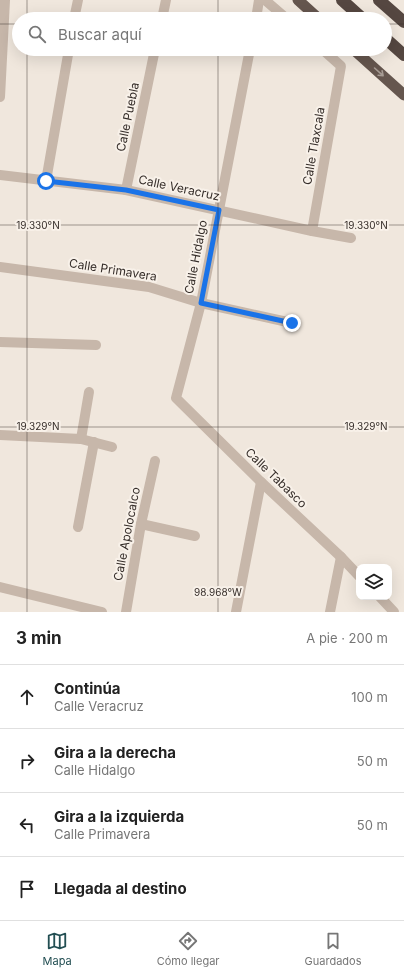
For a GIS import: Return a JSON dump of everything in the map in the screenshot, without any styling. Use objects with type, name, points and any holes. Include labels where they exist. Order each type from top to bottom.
[{"type":"highway","points":[[298,0],[311,12]]},
{"type":"highway","points":[[342,0],[356,12]]},
{"type":"highway","points":[[379,0],[404,22]]},
{"type":"highway","points":[[392,44],[404,55]]},
{"type":"highway","points":[[361,56],[404,95]]},
{"type":"street","points":[[0,97],[5,0]]},
{"type":"street","points":[[75,12],[78,0]]},
{"type":"street","points":[[163,12],[166,0]]},
{"type":"street","points":[[257,12],[259,0]]},
{"type":"street","points":[[265,0],[279,12]]},
{"type":"street","points":[[46,181],[68,56]]},
{"type":"street","name":"Calle Puebla","points":[[126,190],[154,56]]},
{"type":"street","name":"Calle Hidalgo","points":[[176,398],[201,303],[249,56]]},
{"type":"street","name":"Calle Tlaxcala","points":[[312,231],[341,66],[330,56]]},
{"type":"street","name":"Calle Veracruz","points":[[0,175],[126,190],[312,231],[351,238]]},
{"type":"street","name":"Calle Primavera","points":[[0,267],[149,287],[201,303],[292,323]]},
{"type":"street","points":[[0,342],[96,345]]},
{"type":"street","points":[[80,439],[89,392]]},
{"type":"street","name":"Calle Tabasco","points":[[176,398],[356,573]]},
{"type":"street","points":[[0,435],[80,439],[112,447]]},
{"type":"street","points":[[78,528],[94,442]]},
{"type":"street","name":"Calle Apolocalco","points":[[126,612],[141,524],[155,461]]},
{"type":"street","points":[[236,612],[262,482]]},
{"type":"street","points":[[141,524],[195,536]]},
{"type":"street","points":[[330,612],[341,557]]},
{"type":"street","points":[[0,587],[102,612]]},
{"type":"street","points":[[383,600],[394,612]]},
{"type":"route","points":[[46,181],[126,190],[219,210],[201,303],[292,323]]}]
